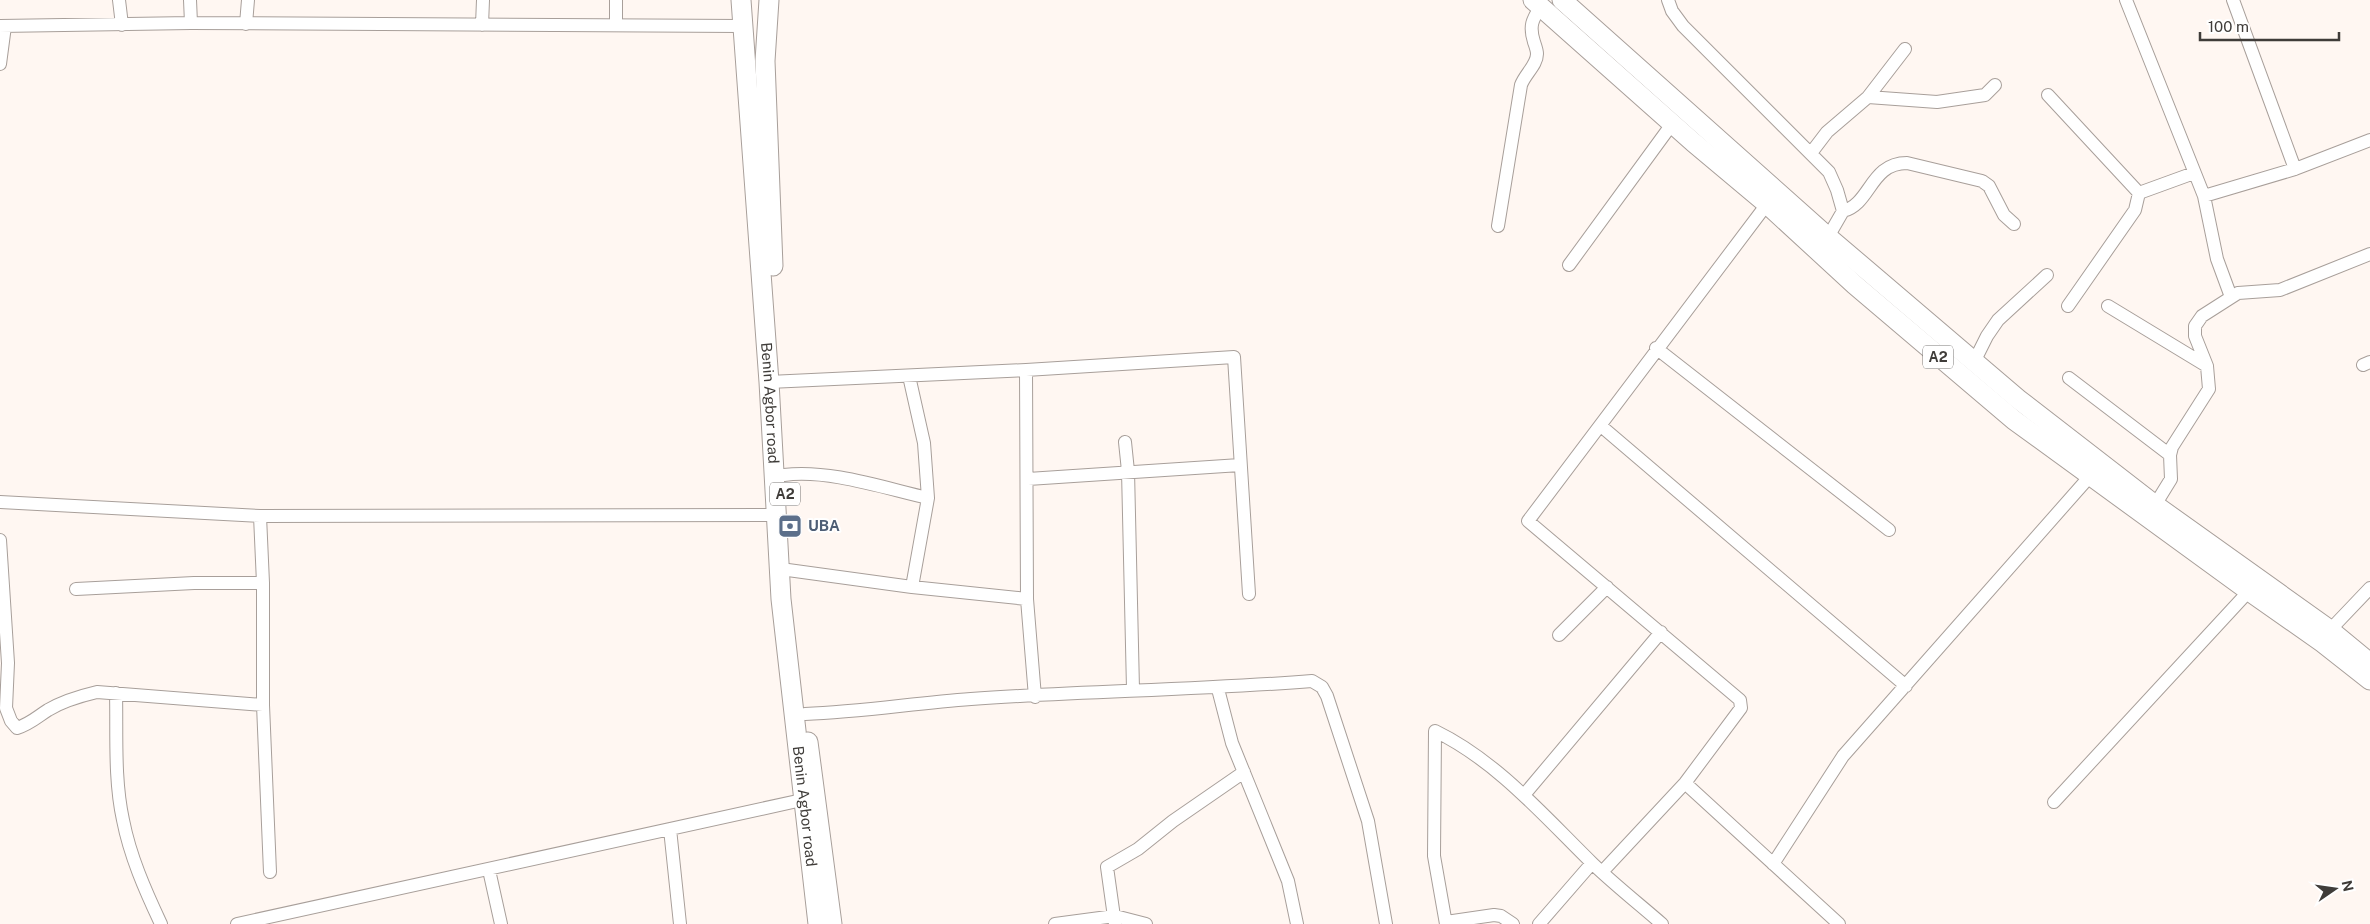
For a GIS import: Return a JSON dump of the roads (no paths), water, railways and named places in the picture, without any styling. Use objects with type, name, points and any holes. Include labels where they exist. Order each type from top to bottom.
[{"type":"highway","name":"Benin Agbor road","points":[[741,0],[741,26],[756,61]]},
{"type":"highway","name":"A2","points":[[748,0],[756,61]]},
{"type":"highway","name":"A2","points":[[756,61],[759,0]]},
{"type":"highway","name":"Benin Agbor road","points":[[769,0],[756,61],[769,195],[775,515],[781,599],[802,800],[818,924]]},
{"type":"highway","name":"A2","points":[[1562,0],[1828,237],[1974,362],[2062,434],[2155,505],[2330,630],[2370,663]]},
{"type":"highway","name":"A2","points":[[1537,3],[1672,124],[1742,185],[1767,204],[1855,285],[2014,420],[2323,643],[2370,680]]},
{"type":"highway","name":"Benin Agbor road","points":[[774,382],[784,476],[788,570],[832,924]]},
{"type":"street","points":[[119,0],[122,25]]},
{"type":"street","points":[[190,0],[191,23]]},
{"type":"street","points":[[246,24],[248,0]]},
{"type":"street","points":[[482,25],[483,0]]},
{"type":"street","points":[[616,0],[616,25]]},
{"type":"street","points":[[1668,0],[1672,11],[1683,26],[1829,172],[1843,211]]},
{"type":"street","points":[[2126,0],[2204,196],[2217,259],[2231,297]]},
{"type":"street","points":[[2232,0],[2295,169]]},
{"type":"street","points":[[1498,226],[1522,85],[1525,75],[1534,65],[1537,53],[1530,22],[1537,3]]},
{"type":"street","points":[[0,64],[2,26],[191,23],[741,26]]},
{"type":"street","points":[[1811,153],[1827,132],[1868,97],[1905,49]]},
{"type":"street","points":[[1868,97],[1937,102],[1986,95],[1996,85]]},
{"type":"street","points":[[2048,95],[2139,193]]},
{"type":"street","points":[[1569,265],[1672,124]]},
{"type":"street","points":[[2204,196],[2295,169],[2370,140]]},
{"type":"street","points":[[1828,237],[1843,211],[1856,203],[1885,169],[1898,163],[1906,163],[1982,181],[1989,186],[2004,215],[2014,224]]},
{"type":"street","points":[[2139,193],[2194,173]]},
{"type":"street","points":[[2068,306],[2135,210],[2139,193]]},
{"type":"street","points":[[1602,872],[1685,783],[1742,704],[1740,700],[1661,632],[1528,521],[1601,426],[1656,348],[1767,204]]},
{"type":"street","points":[[2155,505],[2171,480],[2170,455],[2172,447],[2210,389],[2207,366],[2195,336],[2196,326],[2202,316],[2238,293],[2280,290],[2370,254]]},
{"type":"street","points":[[1974,362],[1987,336],[1998,320],[2048,275]]},
{"type":"street","points":[[2108,306],[2207,366]]},
{"type":"street","points":[[1656,348],[1889,530]]},
{"type":"street","points":[[774,382],[1026,370],[1234,357],[1249,594]]},
{"type":"street","points":[[1026,370],[1028,479],[1027,599],[1035,697]]},
{"type":"street","points":[[909,376],[924,443],[928,498],[912,587]]},
{"type":"street","points":[[2069,378],[2170,455]]},
{"type":"street","points":[[1601,426],[1906,686]]},
{"type":"street","points":[[1125,442],[1128,471],[1134,689]]},
{"type":"street","points":[[1028,479],[1240,465]]},
{"type":"street","points":[[784,476],[800,473],[846,480],[928,498]]},
{"type":"street","points":[[1773,864],[1842,756],[2091,475]]},
{"type":"street","points":[[0,502],[260,516],[775,515]]},
{"type":"street","points":[[260,516],[263,583],[263,705],[270,872]]},
{"type":"street","points":[[0,540],[8,662],[5,724],[17,728],[29,725],[48,710],[74,697],[97,692],[263,705]]},
{"type":"street","points":[[788,570],[912,587],[1027,599]]},
{"type":"street","points":[[76,589],[208,583],[263,583]]},
{"type":"street","points":[[1558,635],[1607,587]]},
{"type":"street","points":[[2330,630],[2370,588]]},
{"type":"street","points":[[2054,802],[2249,591]]},
{"type":"street","points":[[1524,795],[1661,632]]},
{"type":"street","points":[[805,714],[839,713],[970,699],[1035,697],[1134,689],[1218,689],[1312,681],[1322,687],[1327,696],[1368,822],[1386,924]]},
{"type":"street","points":[[1218,689],[1232,743],[1288,881],[1297,924]]},
{"type":"street","points":[[116,693],[117,764],[122,818],[136,868],[161,924]]},
{"type":"street","points":[[1513,924],[1501,916],[1494,915],[1446,923],[1434,856],[1435,731],[1457,741],[1524,795],[1592,863],[1662,924]]},
{"type":"street","points":[[1115,920],[1107,867],[1138,849],[1173,821],[1244,772]]},
{"type":"street","points":[[1685,783],[1838,924]]},
{"type":"street","points":[[237,924],[292,919],[489,870],[802,800]]},
{"type":"street","points":[[670,828],[680,924]]},
{"type":"street","points":[[1540,924],[1592,863]]},
{"type":"street","points":[[489,870],[501,924]]},
{"type":"street","points":[[1054,924],[1115,920],[1146,924]]},
{"type":"place","name":"UBA","points":[[790,526]]}]
